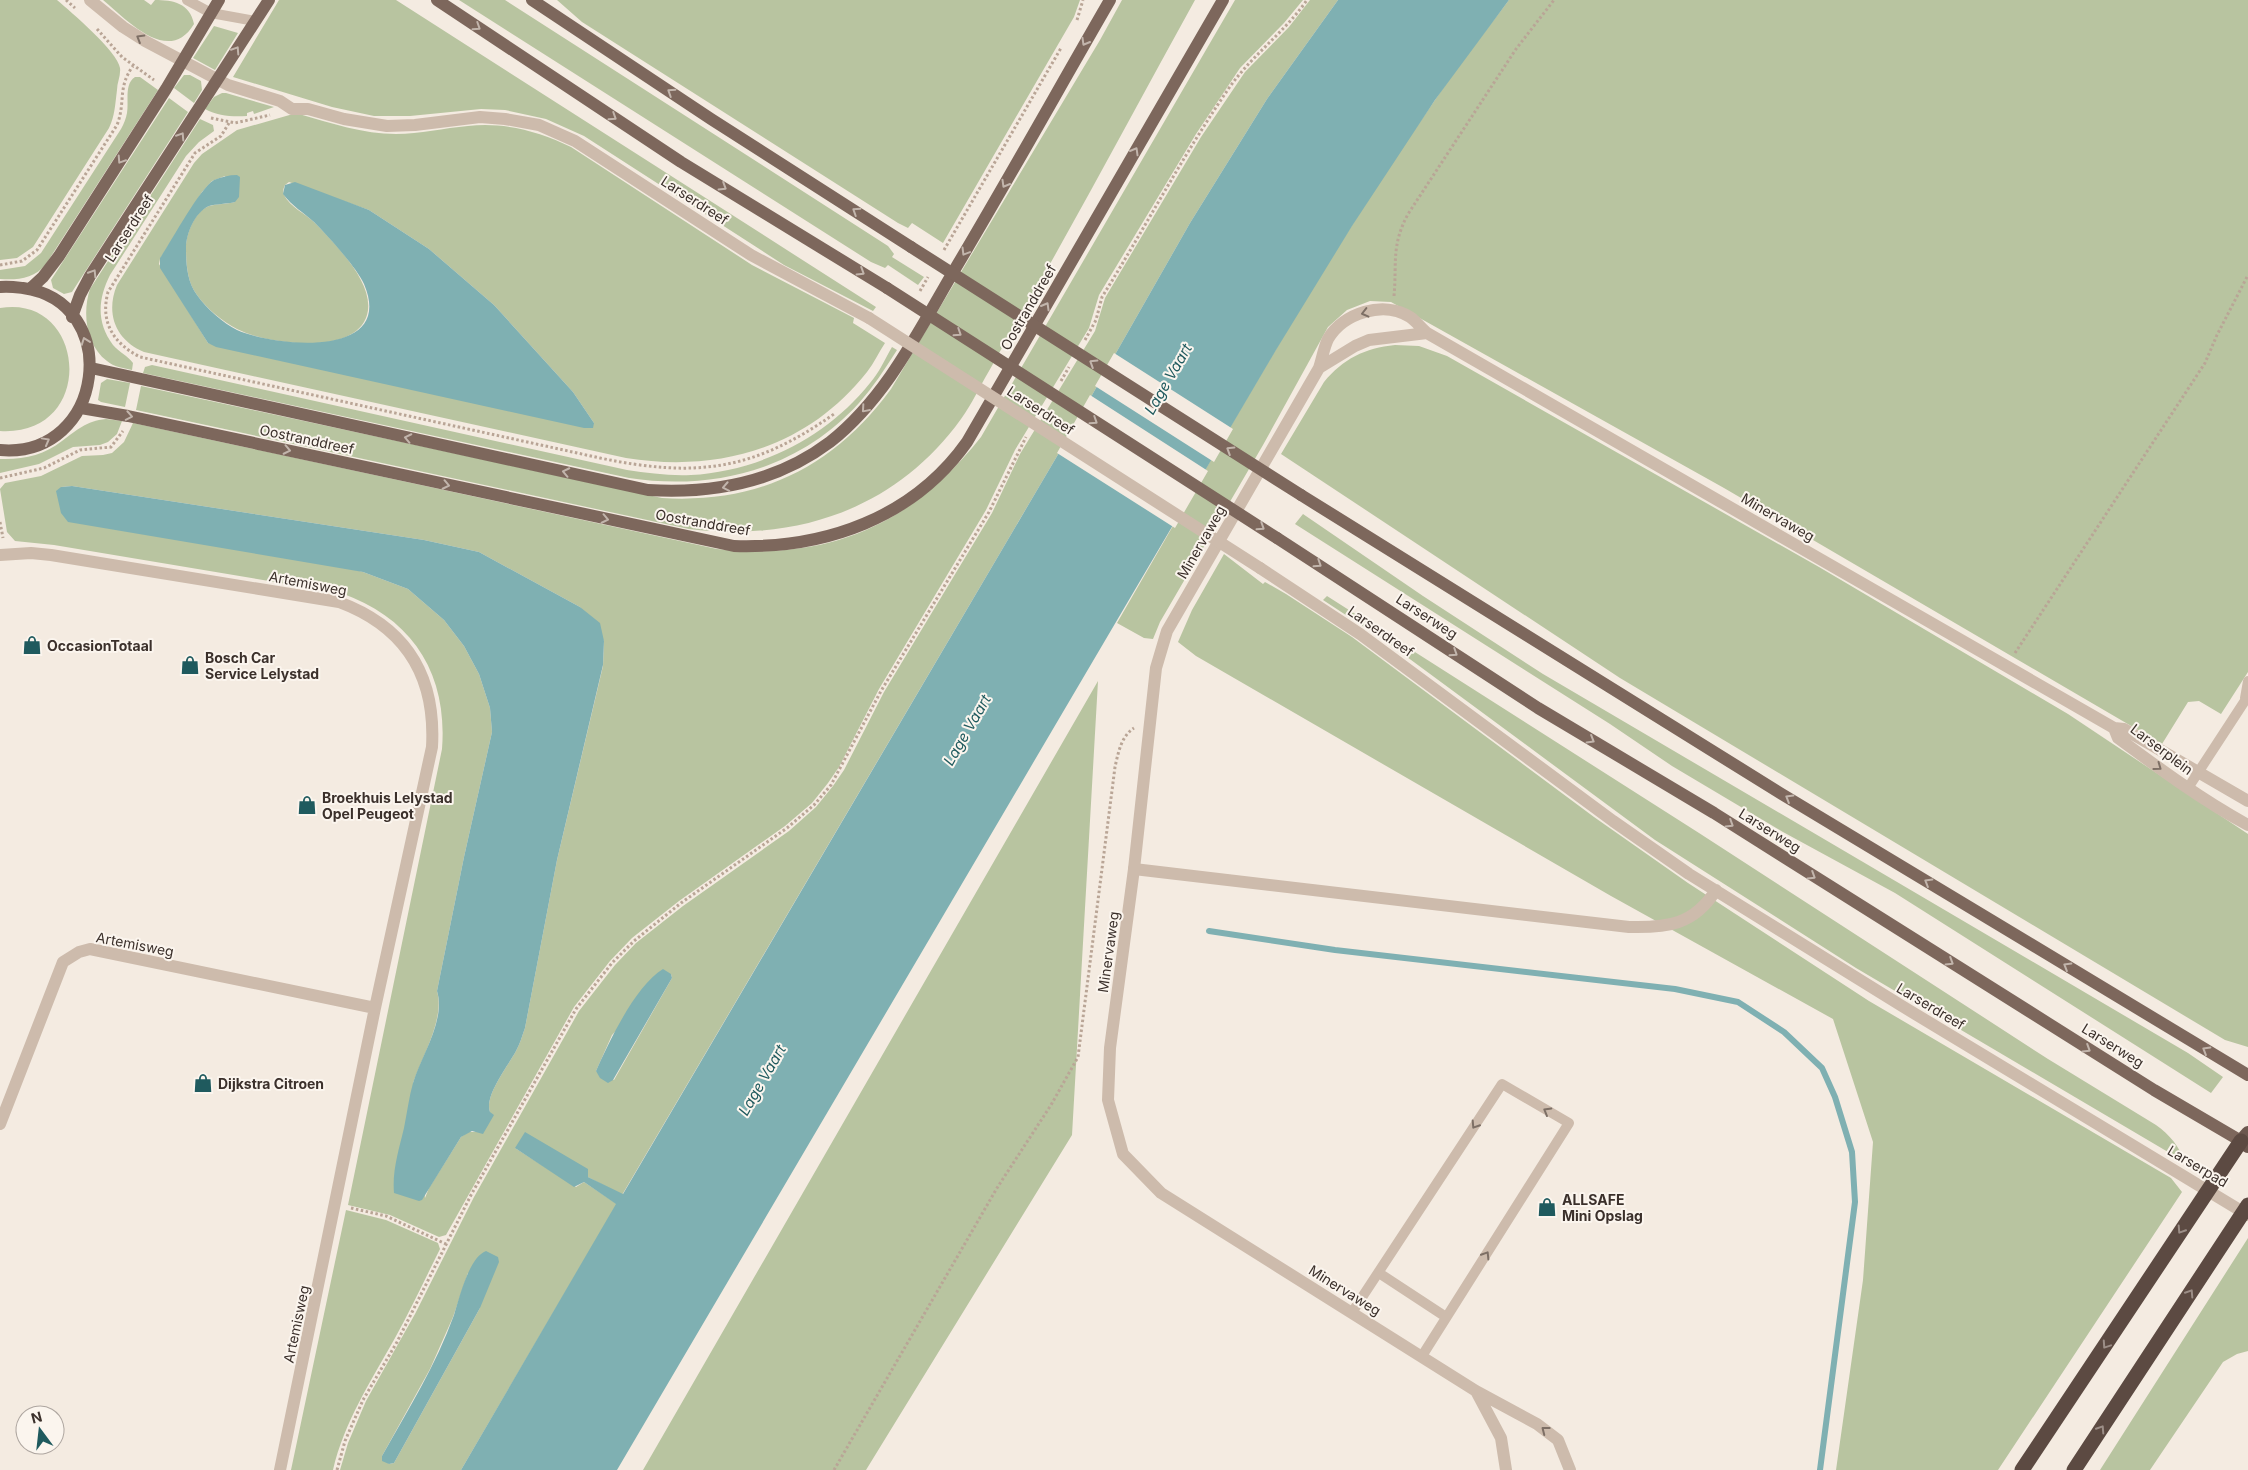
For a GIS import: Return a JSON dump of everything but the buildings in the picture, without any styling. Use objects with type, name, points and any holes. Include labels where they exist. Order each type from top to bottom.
[{"type":"highway","points":[[2022,1470],[2208,1189],[2246,1140]]},
{"type":"highway","points":[[2074,1470],[2246,1210]]},
{"type":"main road","points":[[30,289],[43,277],[59,256],[183,62],[220,0]]},
{"type":"main road","name":"Larserdreef","points":[[72,317],[80,295],[90,276],[269,0]]},
{"type":"main road","name":"Larserdreef","points":[[437,0],[681,162],[887,288],[1277,538]]},
{"type":"main road","points":[[532,0],[711,119],[1301,495],[1780,793],[2248,1075]]},
{"type":"main road","name":"Oostranddreef","points":[[91,368],[648,490],[699,491],[726,487],[776,473],[801,461],[830,442],[857,418],[896,370],[1110,0]]},
{"type":"main road","name":"Oostranddreef","points":[[80,408],[128,416],[734,546],[762,547],[792,544],[823,538],[873,522],[909,500],[930,484],[954,460],[967,442],[1223,0]]},
{"type":"main road","points":[[0,287],[30,289],[55,301],[72,317],[81,330],[88,348],[91,368],[88,389],[80,408],[61,432],[29,448],[13,451],[0,450]]},
{"type":"main road","name":"Larserweg","points":[[1277,538],[1538,708],[1714,814],[2154,1090],[2246,1140]]},
{"type":"street","name":"Larserdreef","points":[[90,0],[129,32],[183,62],[217,80],[280,101],[292,109],[308,109],[344,119],[387,126],[415,126],[480,117],[512,119],[539,125],[575,141],[751,255],[869,318],[1260,568],[1360,634],[1613,821],[1716,890],[1902,1006],[2133,1144]]},
{"type":"street","name":"Minervaweg","points":[[1570,1470],[1558,1440],[1521,1413],[1476,1391],[1162,1193],[1123,1154],[1108,1100],[1110,1048],[1134,870],[1156,668],[1167,631],[1319,368],[1328,339],[1342,324],[1359,314],[1381,310],[1402,313],[1410,317],[1427,333],[2114,728]]},
{"type":"street","name":"Minervaweg","points":[[1319,368],[1349,349],[1369,340],[1427,333]]},
{"type":"street","name":"Artemisweg","points":[[0,555],[31,553],[51,555],[339,602],[382,624],[405,647],[423,677],[429,694],[432,711],[432,747],[375,1008],[280,1470]]},
{"type":"street","name":"Larserplein","points":[[2248,801],[2124,729],[2114,728],[2118,738],[2188,788],[2225,812],[2248,824]]},
{"type":"street","points":[[1134,870],[1629,927],[1656,927],[1688,919],[1703,906],[1716,890]]},
{"type":"street","name":"Artemisweg","points":[[0,1124],[63,962],[79,952],[90,949],[375,1008]]},
{"type":"street","name":"Larserpad","points":[[2133,1144],[2246,1210]]},
{"type":"street","name":"Minervaweg","points":[[1476,1391],[1501,1438],[1506,1470]]},
{"type":"lane","points":[[187,0],[211,13],[255,21]]},
{"type":"lane","points":[[2188,788],[2247,697],[2248,681]]},
{"type":"lane","points":[[1353,1312],[1502,1084],[1569,1123],[1422,1356]]},
{"type":"lane","points":[[1379,1273],[1446,1318]]},
{"type":"path","points":[[66,0],[77,10]]},
{"type":"path","points":[[1077,21],[1084,0]]},
{"type":"path","points":[[1082,346],[1096,320],[1102,296],[1198,135],[1242,70],[1287,26],[1307,0]]},
{"type":"path","points":[[1394,302],[1396,244],[1399,230],[1511,56],[1554,0]]},
{"type":"path","points":[[91,23],[122,57],[161,86]]},
{"type":"path","points":[[942,253],[1063,45]]},
{"type":"path","points":[[0,265],[22,261],[37,250],[117,125],[121,110],[123,85],[134,66]]},
{"type":"path","points":[[206,116],[229,123],[253,120],[292,109]]},
{"type":"path","name":"Larserdreef","points":[[140,357],[126,350],[111,331],[105,309],[108,292],[195,153],[221,136],[229,123]]},
{"type":"path","points":[[917,296],[932,270]]},
{"type":"path","points":[[2013,656],[2205,363],[2217,334],[2248,275]]},
{"type":"path","points":[[135,378],[140,357],[600,458],[660,469],[711,467],[760,455],[798,438],[839,410]]},
{"type":"path","points":[[1056,388],[1072,363]]},
{"type":"path","points":[[0,478],[44,468],[80,450],[111,448],[122,435],[128,416]]},
{"type":"path","points":[[336,1470],[345,1441],[363,1400],[397,1342],[446,1244],[576,1009],[607,969],[634,941],[680,903],[802,816],[831,785],[881,691],[989,512],[1017,452],[1031,430]]},
{"type":"path","points":[[834,1470],[997,1188],[1051,1105],[1078,1057],[1115,768],[1119,751],[1130,730]]},
{"type":"path","points":[[336,1205],[386,1216],[446,1244]]},
{"type":"green space","points":[[0,0],[57,0],[111,52],[117,61],[120,71],[114,114],[109,128],[33,247],[17,258],[0,260]]},
{"type":"green space","points":[[103,0],[144,0],[151,5],[155,0],[174,2],[189,11],[194,24],[184,36],[173,41],[161,40],[148,35],[136,27]]},
{"type":"green space","points":[[279,0],[396,0],[876,307],[873,311],[784,265],[584,136],[546,119],[505,110],[481,109],[410,116],[374,116],[332,107],[233,77]]},
{"type":"green space","points":[[459,0],[505,0],[888,246],[894,254],[892,257],[924,277],[918,285],[888,265],[885,268],[871,262]]},
{"type":"green space","points":[[557,0],[1080,0],[1074,17],[943,243],[912,223],[908,228],[898,223],[582,22]]},
{"type":"green space","points":[[1122,0],[1195,0],[1065,237],[961,419],[935,450],[906,476],[875,497],[841,513],[805,524],[768,530],[729,532],[689,529],[136,410],[141,386],[662,498],[697,498],[731,494],[762,487],[792,475],[819,459],[845,440],[869,416],[891,389],[1100,40]]},
{"type":"green space","points":[[1235,0],[1303,0],[1284,23],[1240,68],[1196,134],[1099,295],[1089,328],[1015,450],[986,510],[879,689],[839,767],[828,783],[812,803],[785,826],[679,901],[632,938],[610,961],[574,1007],[446,1235],[439,1237],[390,1215],[348,1205],[442,749],[442,722],[439,696],[431,673],[420,652],[406,633],[388,617],[366,604],[341,593],[54,545],[15,541],[7,532],[0,489],[5,483],[41,476],[82,456],[112,453],[124,442],[133,423],[717,549],[758,551],[796,549],[831,542],[865,530],[896,514],[926,493],[954,468],[981,437]],"holes":[[[72,486],[424,540],[479,552],[580,607],[604,641],[603,666],[557,860],[525,1028],[517,1048],[493,1090],[489,1105],[490,1112],[480,1132],[468,1132],[461,1137],[429,1188],[425,1198],[413,1083],[431,1038],[438,1014],[439,1002],[437,991],[492,732],[490,708],[479,674],[464,646],[444,620],[408,589],[363,572],[61,487]]]},
{"type":"green space","points":[[1310,0],[1338,0],[1267,99],[1190,223],[1063,446],[622,1195],[588,1177],[586,1174],[588,1171],[515,1148],[576,1187],[584,1182],[617,1204],[461,1470],[340,1470],[348,1443],[366,1401],[415,1314],[474,1197],[579,1011],[615,965],[636,943],[683,906],[789,831],[816,807],[833,786],[844,770],[884,692],[992,513],[1020,454],[1095,331],[1105,298],[1201,137],[1245,72],[1289,27]],"holes":[[[671,974],[672,978],[614,1080],[596,1071],[612,1035]],[[468,1273],[480,1308],[394,1463],[389,1464],[382,1456],[430,1369],[453,1317]]]},
{"type":"green space","points":[[1509,0],[2248,0],[2248,672],[2221,714],[2199,701],[2188,702],[2162,744],[1724,488],[1391,302],[1370,301],[1347,310],[1328,327],[1263,445],[1160,622],[1153,639],[1144,638],[1117,623],[1270,359],[1350,228],[1444,87]]},
{"type":"green space","points":[[214,26],[238,33],[215,70],[193,58]]},
{"type":"green space","points":[[184,75],[190,75],[201,81],[202,90],[194,103],[174,88]]},
{"type":"green space","points":[[135,77],[140,77],[158,90],[46,264],[36,273],[25,278],[0,279],[0,270],[25,266],[41,253],[122,127],[127,113],[129,84]]},
{"type":"green space","points":[[222,93],[274,107],[254,114],[253,111],[247,113],[247,116],[220,115],[205,109],[214,97]]},
{"type":"green space","points":[[169,98],[188,112],[72,292],[64,294],[53,288],[51,280]]},
{"type":"green space","points":[[299,114],[347,127],[384,134],[495,125],[521,129],[546,136],[571,147],[752,265],[854,318],[853,323],[885,343],[867,372],[843,398],[817,420],[789,437],[759,449],[727,457],[694,462],[661,462],[626,458],[144,352],[126,341],[115,325],[112,306],[117,285],[194,163],[202,154],[237,130]],"holes":[[[225,176],[235,202],[209,206],[204,209],[192,223],[186,247],[188,272],[194,290],[210,310],[232,326],[268,339],[288,342],[328,342],[346,337],[359,328],[367,315],[368,303],[360,278],[333,242],[315,223],[294,207],[284,195],[285,185],[289,182],[369,210],[429,249],[494,305],[573,392],[594,423],[208,343],[159,264],[160,259],[202,192],[212,181]]]},
{"type":"green space","points":[[200,119],[213,125],[214,131],[199,142],[186,156],[106,284],[101,302],[101,319],[104,328],[113,345],[133,363],[132,370],[116,366],[100,354],[90,338],[86,308],[90,289]]},
{"type":"green space","points":[[0,308],[29,309],[50,322],[64,342],[69,366],[66,391],[54,412],[32,427],[0,431]]},
{"type":"green space","points":[[1395,345],[1419,346],[1447,356],[1819,567],[2068,714],[2248,834],[2248,1047],[2225,1040],[1620,678],[1281,454],[1324,382],[1331,374],[1355,356],[1374,349]]},
{"type":"green space","points":[[892,347],[897,350],[879,378],[859,403],[835,426],[810,444],[783,459],[754,470],[724,477],[693,481],[629,478],[143,373],[145,367],[152,365],[627,470],[667,475],[691,475],[742,467],[790,448],[813,435],[834,420],[853,402],[876,375]]},
{"type":"green space","points":[[107,379],[130,383],[125,407],[98,400],[101,383]]},
{"type":"green space","points":[[106,419],[122,421],[117,434],[108,442],[100,445],[73,447],[39,464],[0,473],[0,459],[17,459],[41,453],[55,446],[87,424]]},
{"type":"green space","points":[[1303,514],[1423,596],[1543,674],[2188,1053],[2223,1077],[2211,1093],[1895,893],[1783,832],[1672,766],[1610,724],[1295,524]]},
{"type":"green space","points":[[1224,554],[1263,584],[1265,582],[1286,594],[1352,637],[1594,817],[1688,883],[1869,1001],[2171,1178],[2182,1192],[1998,1470],[1836,1470],[1863,1280],[1873,1142],[1833,1019],[1611,896],[1196,656],[1178,642],[1192,610]]},
{"type":"green space","points":[[1327,596],[1699,833],[2048,1059],[2156,1125],[2174,1141],[2185,1162],[1856,968],[1655,840],[1384,640],[1323,600]]},
{"type":"green space","points":[[1098,681],[1072,1135],[866,1470],[643,1470]]},
{"type":"green space","points":[[346,1210],[386,1220],[438,1243],[440,1249],[401,1327],[351,1418],[333,1470],[291,1470]]},
{"type":"green space","points":[[2248,1238],[2248,1351],[2237,1354],[2223,1362],[2150,1470],[2100,1470]]},
{"type":"water","name":"Lage Vaart","points":[[1338,0],[1509,0],[1435,100],[1352,226],[1276,350],[617,1470],[461,1470],[616,1204],[584,1182],[574,1187],[515,1148],[525,1132],[588,1169],[588,1177],[623,1194],[1063,446],[1190,223],[1267,99]]},
{"type":"water","points":[[237,175],[240,177],[239,197],[235,202],[209,206],[204,209],[192,224],[186,248],[188,272],[194,290],[205,305],[226,323],[237,330],[255,336],[277,341],[302,343],[327,342],[348,336],[363,325],[369,308],[364,284],[355,269],[334,243],[283,194],[285,185],[295,182],[369,210],[429,249],[494,305],[573,392],[594,423],[593,428],[584,428],[216,347],[208,343],[160,268],[160,258],[193,204],[208,185],[219,178]]},
{"type":"water","points":[[72,486],[424,540],[479,552],[580,607],[600,623],[604,641],[603,665],[557,860],[525,1028],[517,1048],[493,1090],[489,1105],[490,1112],[494,1115],[483,1134],[472,1131],[461,1137],[422,1200],[419,1201],[394,1193],[394,1177],[413,1083],[431,1038],[438,1014],[439,1002],[437,991],[492,732],[490,708],[479,674],[464,646],[444,620],[408,589],[363,572],[68,522],[61,513],[56,491],[61,487]]},
{"type":"water","points":[[663,969],[671,974],[672,978],[613,1080],[608,1083],[600,1078],[596,1071],[608,1045],[633,1001],[653,977]]},
{"type":"water","points":[[486,1251],[498,1257],[499,1262],[480,1308],[394,1463],[389,1464],[382,1461],[382,1456],[439,1352],[470,1270],[480,1255]]},
{"type":"pier","points":[[1114,353],[1233,429],[1214,462],[1095,386]]},
{"type":"pier","points":[[1090,395],[1208,471],[1175,528],[1057,453]]},
{"type":"waterway","points":[[1209,931],[1335,950],[1675,989],[1738,1002],[1784,1032],[1822,1068],[1835,1097],[1852,1152],[1855,1202],[1820,1470]]},
{"type":"place","name":"OccasionTotaal","points":[[32,645]]},
{"type":"place","name":"Bosch Car Service Lelystad","points":[[190,665]]},
{"type":"place","name":"Broekhuis Lelystad Opel Peugeot","points":[[307,805]]},
{"type":"place","name":"Dijkstra Citroen","points":[[203,1083]]},
{"type":"place","name":"ALLSAFE Mini Opslag","points":[[1547,1207]]}]
